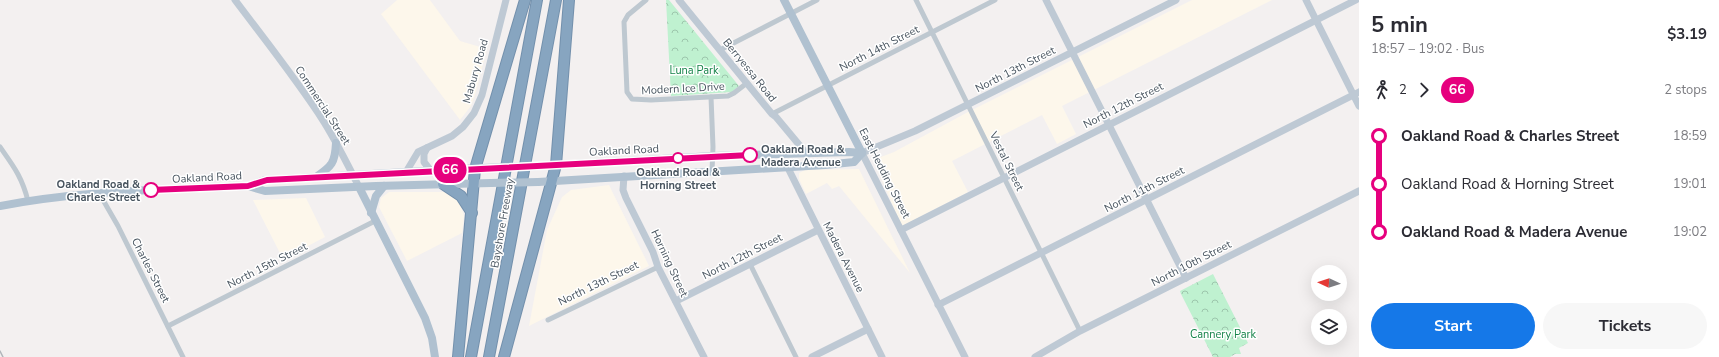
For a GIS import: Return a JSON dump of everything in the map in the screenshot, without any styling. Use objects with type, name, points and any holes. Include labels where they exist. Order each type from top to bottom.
[{"type":"highway","points":[[458,357],[472,213],[479,168],[525,0]]},
{"type":"highway","name":"Bayshore Freeway","points":[[471,357],[537,0]]},
{"type":"highway","name":"Bayshore Freeway","points":[[490,357],[556,0]]},
{"type":"highway","points":[[504,357],[556,165],[569,0]]},
{"type":"highway","points":[[443,184],[461,196],[472,213]]},
{"type":"main road","name":"East Hedding Street","points":[[784,0],[862,153]]},
{"type":"main road","points":[[315,178],[326,170],[332,163],[335,157],[336,143]]},
{"type":"main road","name":"Oakland Road","points":[[0,206],[28,201],[99,193],[248,186],[265,180],[712,156],[848,152],[862,153]]},
{"type":"main road","name":"Oakland Road","points":[[248,186],[265,191],[538,182],[854,162],[862,153]]},
{"type":"main road","points":[[371,213],[376,196],[384,186]]},
{"type":"main road","name":"Commercial Street","points":[[359,187],[416,300],[432,338],[435,357]]},
{"type":"street","name":"Commercial Street","points":[[235,0],[296,82],[336,143],[359,187]]},
{"type":"street","name":"Mabury Road","points":[[406,172],[418,152],[452,136],[463,127],[474,114],[482,95],[506,0]]},
{"type":"street","name":"Modern Ice Drive","points":[[646,0],[628,15],[624,22],[629,96],[636,100],[728,96],[734,94],[747,83]]},
{"type":"street","name":"Berryessa Road","points":[[679,0],[772,114],[806,153]]},
{"type":"street","points":[[720,50],[817,0]]},
{"type":"street","name":"Vestal Street","points":[[916,0],[1080,331]]},
{"type":"street","name":"North 14th Street","points":[[772,114],[995,0]]},
{"type":"street","points":[[1046,0],[1186,278]]},
{"type":"street","name":"North 13th Street","points":[[862,153],[886,144],[968,105],[1176,0]]},
{"type":"street","points":[[1306,0],[1356,94],[1359,106]]},
{"type":"street","name":"North 12th Street","points":[[901,230],[1356,0]]},
{"type":"street","name":"North 11th Street","points":[[938,305],[1356,94]]},
{"type":"street","points":[[711,97],[712,171]]},
{"type":"street","points":[[0,147],[18,171],[28,201]]},
{"type":"street","points":[[427,148],[424,154],[424,162],[431,170]]},
{"type":"street","name":"East Hedding Street","points":[[862,153],[965,357]]},
{"type":"street","name":"Madera Avenue","points":[[787,166],[882,357]]},
{"type":"street","name":"Horning Street","points":[[624,176],[624,190],[626,198],[653,252],[658,267],[704,357]]},
{"type":"street","name":"North 10th Street","points":[[1035,357],[1080,331],[1359,191]]},
{"type":"street","name":"Charles Street","points":[[99,193],[183,357]]},
{"type":"street","name":"North 15th Street","points":[[168,326],[375,221]]},
{"type":"street","name":"North 12th Street","points":[[676,301],[818,230]]},
{"type":"street","points":[[750,264],[796,357]]},
{"type":"street","name":"North 13th Street","points":[[548,320],[658,267]]},
{"type":"street","points":[[812,357],[868,329]]},
{"type":"shaded area","points":[[397,0],[430,0],[460,41],[487,49],[471,106],[460,120],[381,14]]},
{"type":"shaded area","points":[[1192,0],[1272,0],[1062,106],[1076,134],[1057,144],[1042,115],[952,161],[968,192],[902,226],[873,160],[894,152],[968,112]]},
{"type":"shaded area","points":[[859,169],[910,273],[839,186],[832,189],[827,183],[806,194],[799,179],[799,173],[805,170]]},
{"type":"shaded area","points":[[609,185],[649,266],[529,326],[547,230],[562,197],[571,190]]},
{"type":"shaded area","points":[[389,192],[449,192],[459,201],[464,216],[462,233],[407,261],[379,207],[381,198]]},
{"type":"shaded area","points":[[306,198],[325,237],[283,259],[253,200]]},
{"type":"green space","name":"Luna Park","points":[[666,0],[669,0],[739,86],[732,92],[671,96]]},
{"type":"green space","name":"Cannery Park","points":[[1213,274],[1248,343],[1239,348],[1241,354],[1235,354],[1230,357],[1213,357],[1181,294],[1180,291]]},
{"type":"railway","points":[[0,351],[3,357]]},
{"type":"bus line","name":"66","points":[[151,190],[248,186],[265,180],[342,177],[431,170],[750,155]]},
{"type":"place","name":"Oakland Road & Madera Avenue","points":[[750,155]]},
{"type":"place","name":"Oakland Road & Horning Street","points":[[678,158]]},
{"type":"place","name":"Oakland Road & Charles Street","points":[[151,190]]}]
